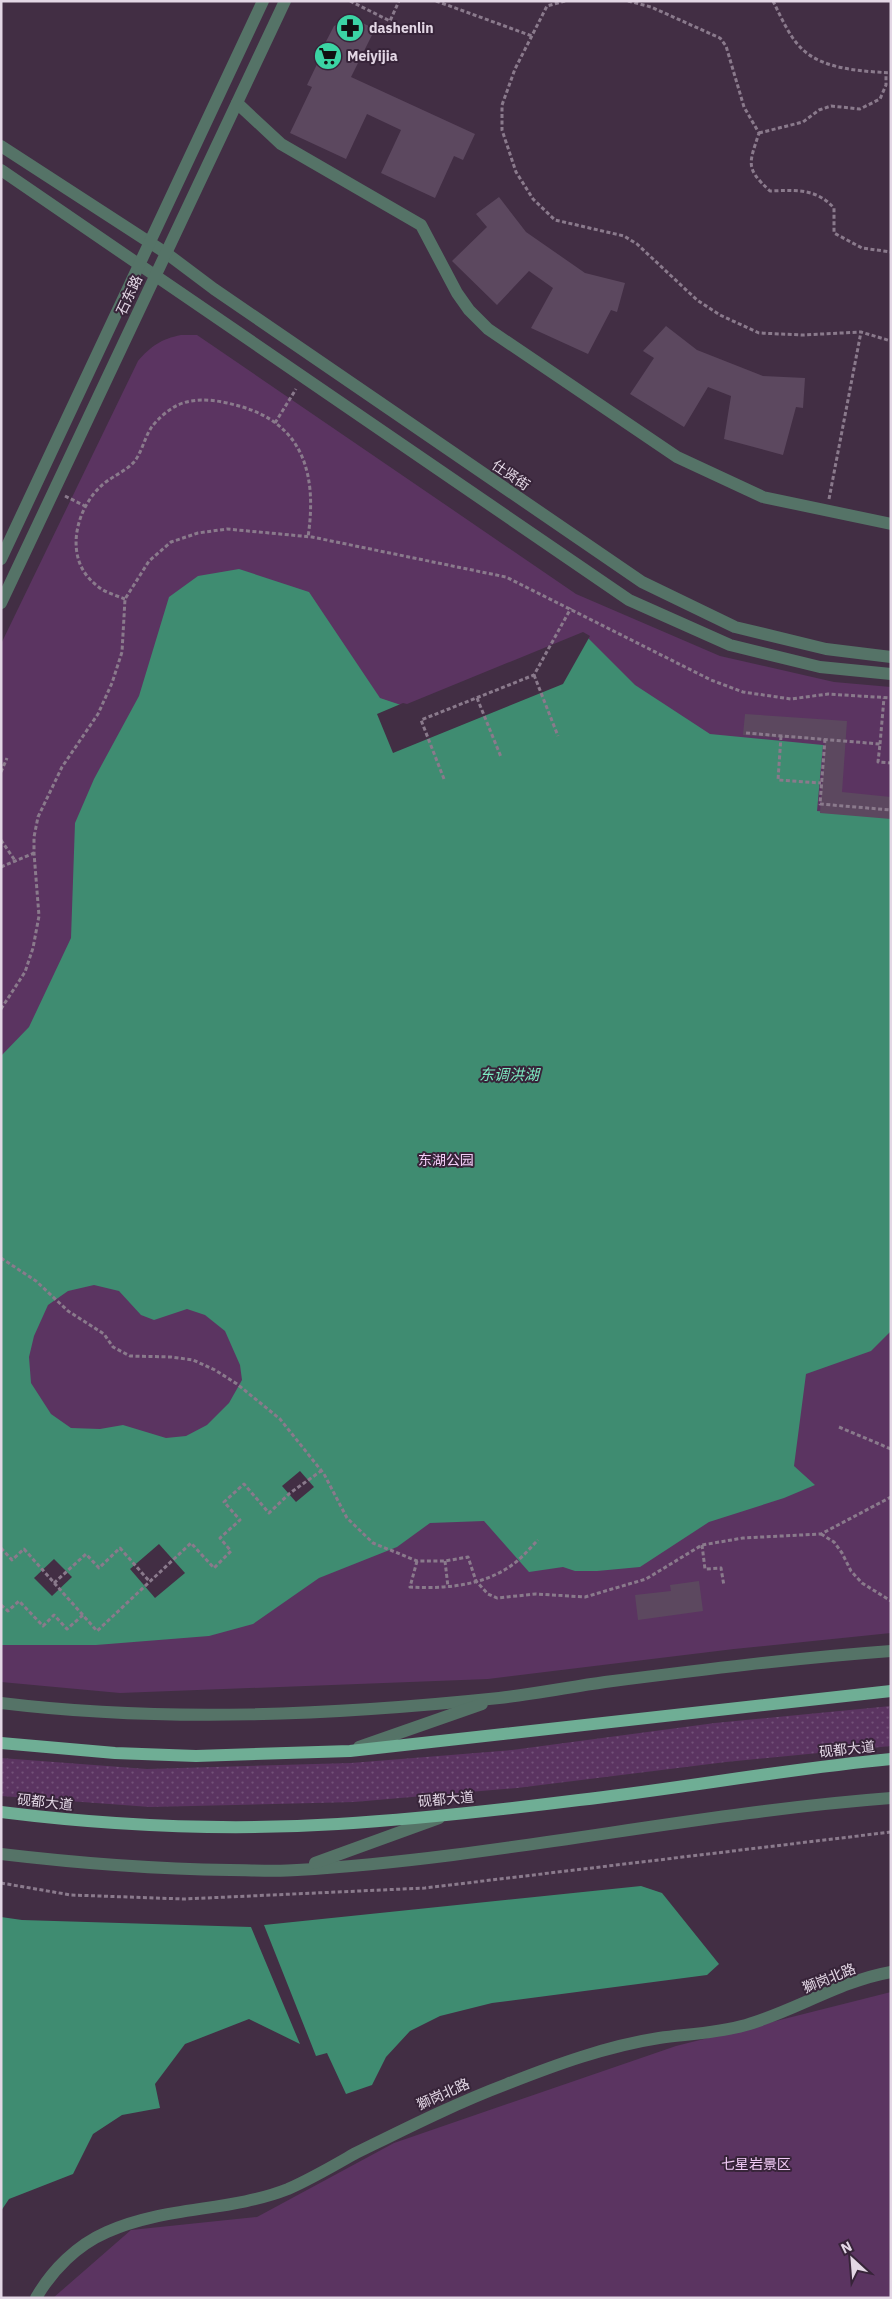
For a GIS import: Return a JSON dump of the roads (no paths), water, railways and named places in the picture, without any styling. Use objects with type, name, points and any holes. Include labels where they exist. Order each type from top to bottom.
[{"type":"main road","points":[[1,1743],[115,1754],[196,1756],[350,1750],[891,1691]]},
{"type":"main road","name":"砚都大道","points":[[1,1812],[117,1823],[186,1826],[336,1824],[447,1815],[581,1800],[837,1764],[891,1760]]},
{"type":"street","name":"石东路","points":[[1,559],[263,1]]},
{"type":"street","name":"石东路","points":[[1,603],[285,1]]},
{"type":"street","points":[[236,103],[281,144],[421,226],[457,294],[488,330],[677,457],[763,497],[891,524]]},
{"type":"street","name":"仕贤街","points":[[1,146],[166,254],[214,289],[642,582],[735,627],[826,649],[891,657]]},
{"type":"street","points":[[1,170],[139,266],[156,274],[629,600],[730,645],[820,667],[891,674]]},
{"type":"street","points":[[1,1703],[51,1709],[151,1715],[375,1708],[501,1698],[613,1681],[891,1651]]},
{"type":"street","points":[[350,1750],[501,1698]]},
{"type":"street","points":[[1,1854],[78,1863],[171,1869],[296,1870],[433,1856],[784,1809],[891,1798]]},
{"type":"street","points":[[296,1870],[447,1815]]},
{"type":"street","name":"獅岗北路","points":[[36,2298],[59,2266],[80,2248],[106,2232],[136,2222],[186,2211],[246,2202],[288,2188],[445,2108],[561,2065],[608,2050],[658,2038],[707,2034],[747,2024],[793,2009],[832,1990],[891,1972]]},
{"type":"water","name":"东调洪湖","points":[[239,569],[309,592],[380,698],[407,707],[584,634],[635,685],[710,734],[823,745],[817,811],[891,818],[891,1331],[871,1351],[806,1374],[794,1466],[815,1485],[784,1498],[709,1522],[640,1567],[575,1571],[563,1567],[529,1572],[484,1521],[430,1523],[397,1547],[319,1578],[253,1624],[209,1636],[96,1645],[1,1645],[1,1056],[29,1027],[71,938],[75,823],[94,779],[139,696],[169,597],[198,576]],"holes":[[[94,1285],[119,1291],[141,1315],[154,1320],[187,1309],[205,1315],[225,1331],[240,1365],[242,1380],[229,1403],[207,1425],[186,1436],[166,1438],[123,1425],[100,1429],[71,1428],[51,1414],[31,1383],[29,1357],[34,1336],[48,1305],[68,1291]]]},
{"type":"water","points":[[641,1886],[662,1893],[719,1964],[707,1975],[492,2003],[440,2016],[410,2031],[386,2057],[372,2085],[346,2094],[327,2053],[316,2056],[264,1925]]},
{"type":"water","points":[[1,1917],[22,1920],[251,1927],[300,2044],[249,2019],[185,2044],[155,2084],[160,2108],[122,2115],[93,2134],[73,2174],[9,2199],[1,2211]]},
{"type":"place","name":"dashenlin","points":[[350,28]]},
{"type":"place","name":"Meiyijia","points":[[328,56]]},
{"type":"park label","name":"东湖公园","points":[[446,1160]]},
{"type":"park label","name":"七星岩景区","points":[[756,2164]]}]
